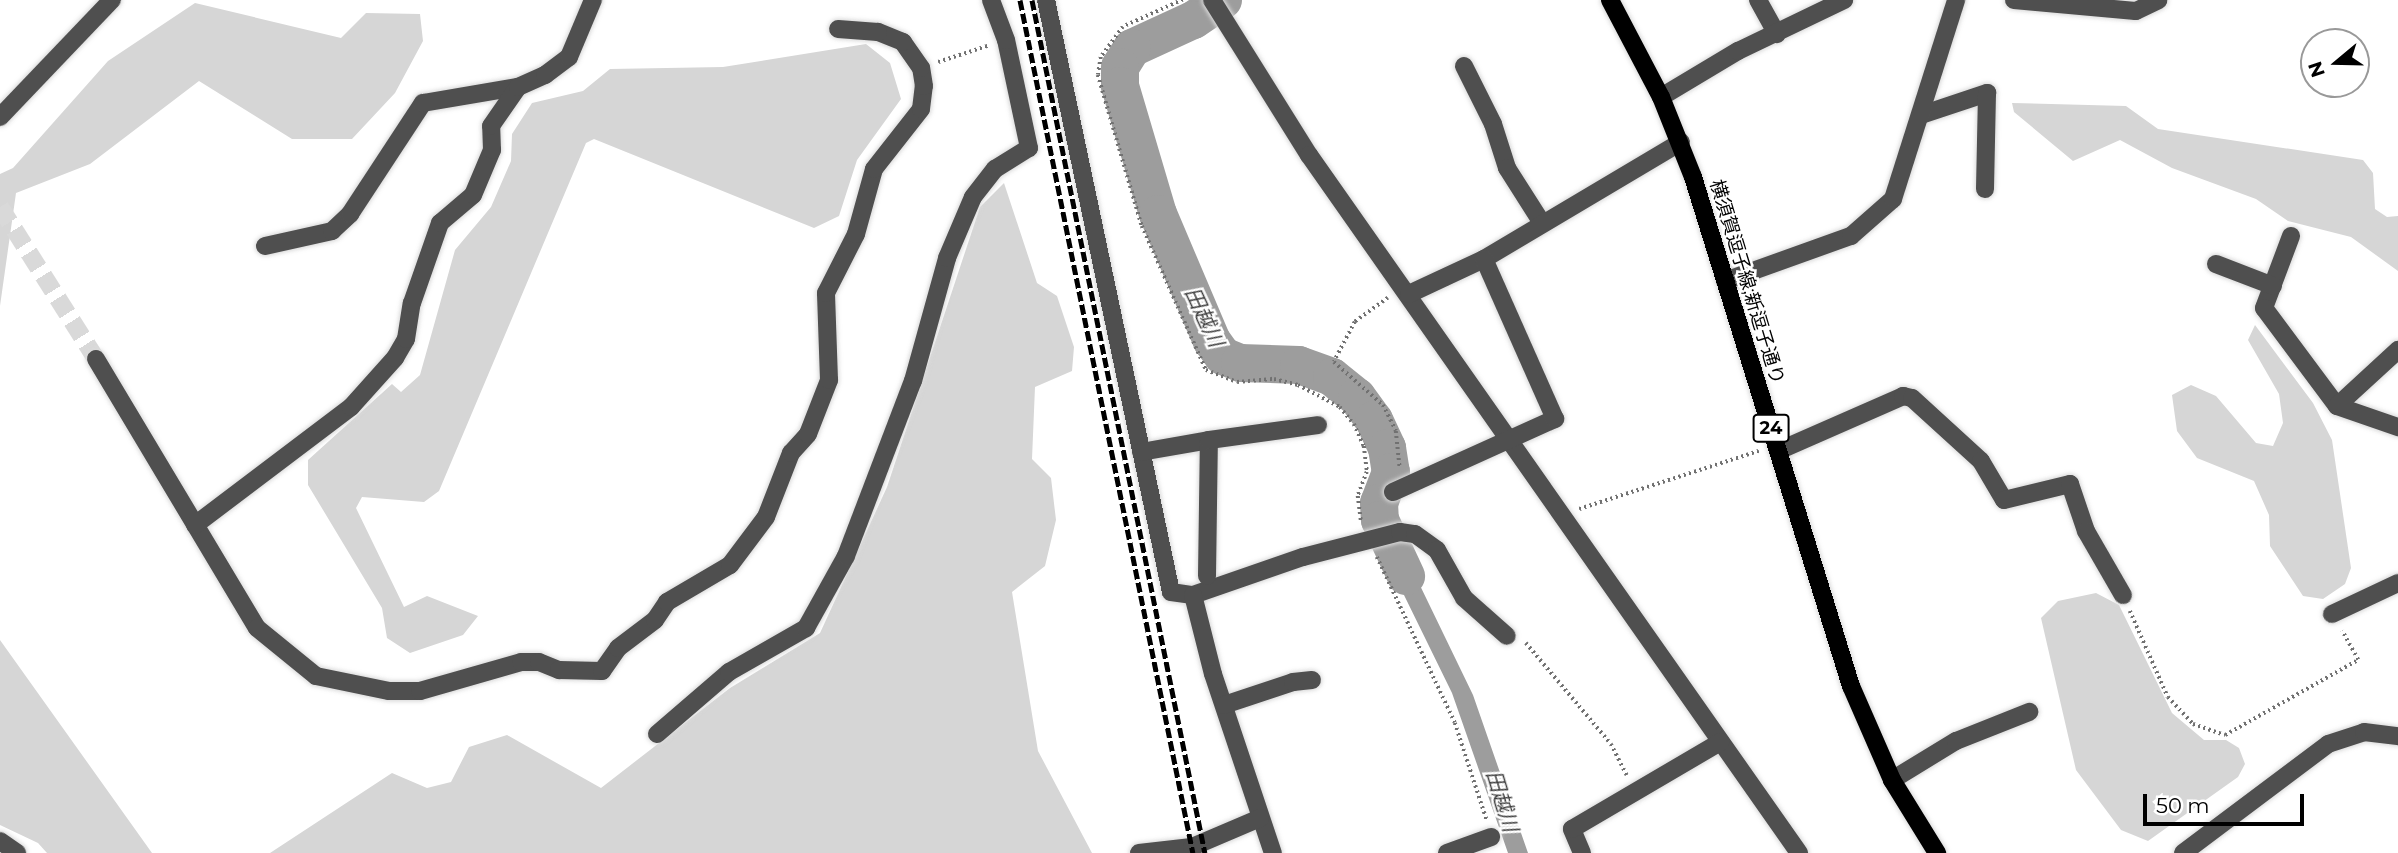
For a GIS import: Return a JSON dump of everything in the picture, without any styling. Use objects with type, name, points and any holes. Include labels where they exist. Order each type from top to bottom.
[{"type":"main road","name":"横須賀逗子線;新逗子通り","points":[[1610,0],[1661,97],[1681,142],[1725,281],[1771,450],[1851,686],[1892,780],[1934,852]]},
{"type":"street","points":[[0,117],[112,0]]},
{"type":"street","points":[[265,246],[332,231],[350,214],[423,103],[517,87],[545,75],[569,57],[593,0]]},
{"type":"street","points":[[657,734],[729,672],[806,628],[846,556],[913,381],[947,258],[973,197],[995,169],[1029,148],[1006,40],[991,0]]},
{"type":"street","points":[[1046,0],[1171,592],[1193,595],[1397,533],[1427,540],[1464,598],[1507,636]]},
{"type":"street","points":[[1212,0],[1309,155],[1799,853]]},
{"type":"street","points":[[1758,0],[1777,34]]},
{"type":"street","points":[[1661,97],[1844,0]]},
{"type":"street","points":[[1725,281],[1851,236],[1893,199],[1922,115],[1956,0]]},
{"type":"street","points":[[2014,0],[2136,10],[2159,0]]},
{"type":"street","points":[[96,359],[257,628],[316,676],[389,691],[420,691],[521,662],[539,662],[559,670],[602,671],[618,648],[655,620],[667,602],[730,565],[766,517],[791,453],[808,434],[830,380],[826,293],[856,234],[874,169],[920,109],[924,86],[920,68],[903,42],[878,32],[838,29]]},
{"type":"street","points":[[1464,66],[1493,124],[1507,168],[1542,223]]},
{"type":"street","points":[[195,525],[351,407],[395,358],[406,339],[412,303],[440,223],[472,195],[492,150],[491,127],[517,87]]},
{"type":"street","points":[[1922,115],[1987,93],[1985,189]]},
{"type":"street","points":[[1407,291],[1484,259],[1681,142]]},
{"type":"street","points":[[2291,236],[2264,308],[2337,406],[2398,427]]},
{"type":"street","points":[[1393,492],[1555,419],[1484,259]]},
{"type":"street","points":[[2216,264],[2273,286]]},
{"type":"street","points":[[2337,406],[2398,350]]},
{"type":"street","points":[[1771,450],[1903,396],[1912,398],[1981,461],[2004,500],[2070,484],[2086,531],[2123,595]]},
{"type":"street","points":[[1141,452],[1318,425]]},
{"type":"street","points":[[1207,576],[1209,440]]},
{"type":"street","points":[[2332,614],[2397,585]]},
{"type":"street","points":[[1193,595],[1224,705],[1273,853]]},
{"type":"street","points":[[1224,705],[1293,682],[1312,680]]},
{"type":"street","points":[[1892,780],[1956,741],[2029,712]]},
{"type":"street","points":[[2183,853],[2328,744],[2364,733],[2398,736]]},
{"type":"street","points":[[1582,853],[1572,829],[1635,789],[1720,742]]},
{"type":"street","points":[[1139,853],[1192,848],[1260,818]]},
{"type":"street","points":[[1447,853],[1491,837]]},
{"type":"street","points":[[0,841],[17,853]]},
{"type":"path","points":[[1183,0],[1123,27],[1101,57],[1098,75],[1142,226],[1206,370],[1237,382],[1274,380],[1298,385],[1340,407],[1354,424],[1364,446],[1367,472],[1358,496],[1359,517],[1455,723],[1478,782],[1491,837]]},
{"type":"path","points":[[920,68],[1006,40]]},
{"type":"path","points":[[1393,492],[1400,463],[1396,431],[1383,405],[1334,362],[1355,322],[1407,291]]},
{"type":"path","points":[[1563,515],[1771,450]]},
{"type":"path","points":[[2123,595],[2168,697],[2193,724],[2225,734],[2358,660],[2332,614]]},
{"type":"path","points":[[1507,636],[1527,644],[1611,744],[1635,789]]},
{"type":"shaded area","points":[[195,3],[341,38],[366,13],[420,14],[423,41],[395,93],[352,139],[292,139],[199,81],[90,164],[16,193],[0,306],[0,174],[13,168],[108,61]]},
{"type":"shaded area","points":[[866,44],[890,63],[901,99],[857,160],[839,216],[814,228],[594,139],[586,143],[439,491],[424,502],[362,497],[356,508],[404,607],[427,596],[478,616],[463,635],[410,653],[387,638],[382,608],[308,485],[308,460],[392,384],[401,392],[420,375],[455,250],[491,207],[511,161],[512,134],[532,103],[583,91],[610,69],[723,67]]},
{"type":"shaded area","points":[[2012,103],[2126,106],[2158,129],[2363,160],[2373,173],[2375,209],[2387,217],[2398,216],[2398,271],[2351,237],[2288,221],[2256,199],[2172,168],[2120,140],[2073,161],[2014,112]]},
{"type":"shaded area","points":[[1004,183],[1037,283],[1057,296],[1074,347],[1072,371],[1035,387],[1032,459],[1051,478],[1056,520],[1045,566],[1012,592],[1038,751],[1092,853],[270,853],[392,773],[427,788],[451,782],[469,747],[507,735],[601,788],[730,688],[820,633],[887,487],[980,207]]},
{"type":"shaded area","points":[[2255,325],[2313,403],[2332,440],[2351,568],[2345,584],[2323,599],[2303,596],[2270,546],[2269,515],[2254,481],[2197,458],[2177,431],[2172,395],[2191,385],[2216,396],[2256,443],[2273,446],[2283,423],[2279,394],[2248,340]]},
{"type":"shaded area","points":[[2096,593],[2119,605],[2172,713],[2204,740],[2226,740],[2239,748],[2245,764],[2238,777],[2148,841],[2121,830],[2076,770],[2041,618],[2058,601]]},
{"type":"shaded area","points":[[0,640],[152,853],[47,853],[38,843],[0,825]]},
{"type":"water","points":[[1398,540],[1473,695],[1528,853],[1508,853],[1452,693],[1379,544]]},
{"type":"waterway","name":"田越川","points":[[1223,0],[1193,20],[1132,48],[1120,67],[1120,86],[1158,214],[1212,341],[1223,356],[1240,363],[1299,365],[1332,377],[1357,397],[1374,420],[1387,448],[1391,472],[1379,503],[1380,520],[1406,576]]},
{"type":"tunnel","points":[[0,207],[96,359]]},
{"type":"railway","points":[[1020,0],[1193,853]]},
{"type":"railway","points":[[1032,0],[1205,853]]}]
